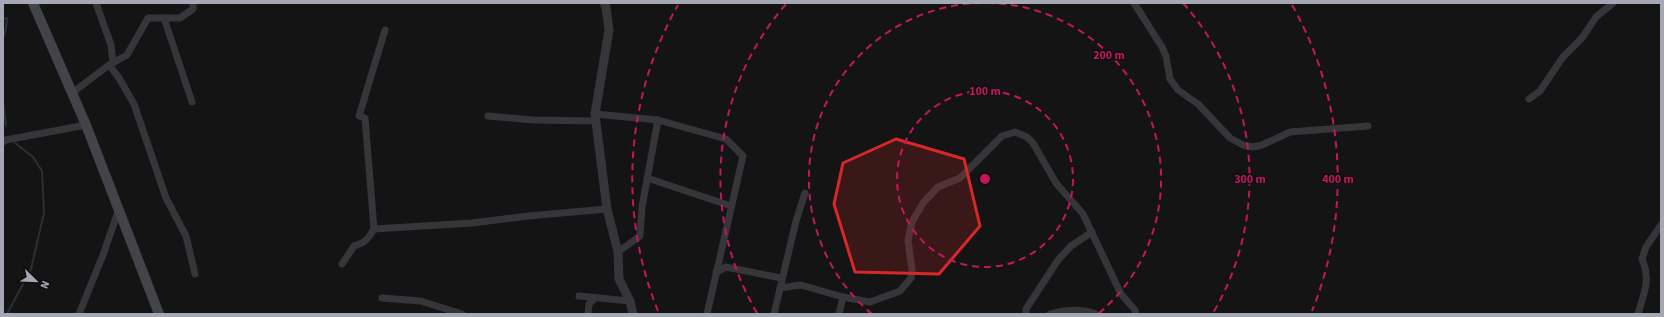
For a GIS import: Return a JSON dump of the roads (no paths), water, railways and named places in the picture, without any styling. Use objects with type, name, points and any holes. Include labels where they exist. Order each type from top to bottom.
[{"type":"main road","points":[[33,3],[86,125],[159,314]]},
{"type":"street","points":[[96,3],[111,45],[111,64],[134,104],[166,198],[186,236],[195,274]]},
{"type":"street","points":[[72,93],[111,64],[127,55],[148,18],[180,18],[193,9],[193,3]]},
{"type":"street","points":[[604,3],[606,7],[609,30],[596,117],[608,209],[618,252],[620,279],[630,301],[633,314]]},
{"type":"street","points":[[1134,3],[1162,47],[1166,56],[1170,79],[1178,90],[1198,104],[1230,138],[1243,145],[1253,147],[1262,145],[1290,132],[1368,126]]},
{"type":"street","points":[[1530,99],[1540,91],[1563,57],[1582,38],[1596,17],[1613,3]]},
{"type":"street","points":[[164,18],[192,102]]},
{"type":"street","points":[[342,264],[354,246],[363,243],[369,238],[374,229],[365,118],[359,116],[385,30]]},
{"type":"street","points":[[488,116],[533,120],[596,117],[658,120],[726,139],[743,156],[707,314]]},
{"type":"street","points":[[618,252],[640,236],[642,207],[658,120]]},
{"type":"street","points":[[3,142],[20,137],[86,125]]},
{"type":"street","points":[[780,288],[801,285],[843,297],[870,302],[900,291],[911,278],[912,270],[908,240],[912,222],[924,203],[938,187],[960,178],[1002,136],[1015,132],[1027,137],[1033,143],[1056,184],[1083,214],[1121,294],[1135,310],[1136,314]]},
{"type":"street","points":[[647,178],[731,206]]},
{"type":"street","points":[[774,314],[781,278],[805,193]]},
{"type":"street","points":[[79,314],[103,255],[119,209]]},
{"type":"street","points":[[374,229],[472,223],[608,209]]},
{"type":"street","points":[[1638,314],[1646,290],[1647,278],[1646,269],[1642,259],[1650,242],[1661,225]]},
{"type":"street","points":[[1026,314],[1026,309],[1058,260],[1071,246],[1092,232]]},
{"type":"street","points":[[716,272],[726,267],[781,278]]},
{"type":"street","points":[[579,296],[630,301]]},
{"type":"street","points":[[839,314],[843,297]]},
{"type":"street","points":[[382,298],[421,301],[462,314]]},
{"type":"street","points":[[588,314],[589,304],[595,298]]},
{"type":"street","points":[[1050,314],[1060,311],[1086,310],[1096,314]]},
{"type":"waterway","points":[[3,19],[7,18],[3,38]]},
{"type":"waterway","points":[[3,102],[6,125]]},
{"type":"waterway","points":[[7,314],[31,269],[44,213],[42,171],[33,157],[15,143]]}]
